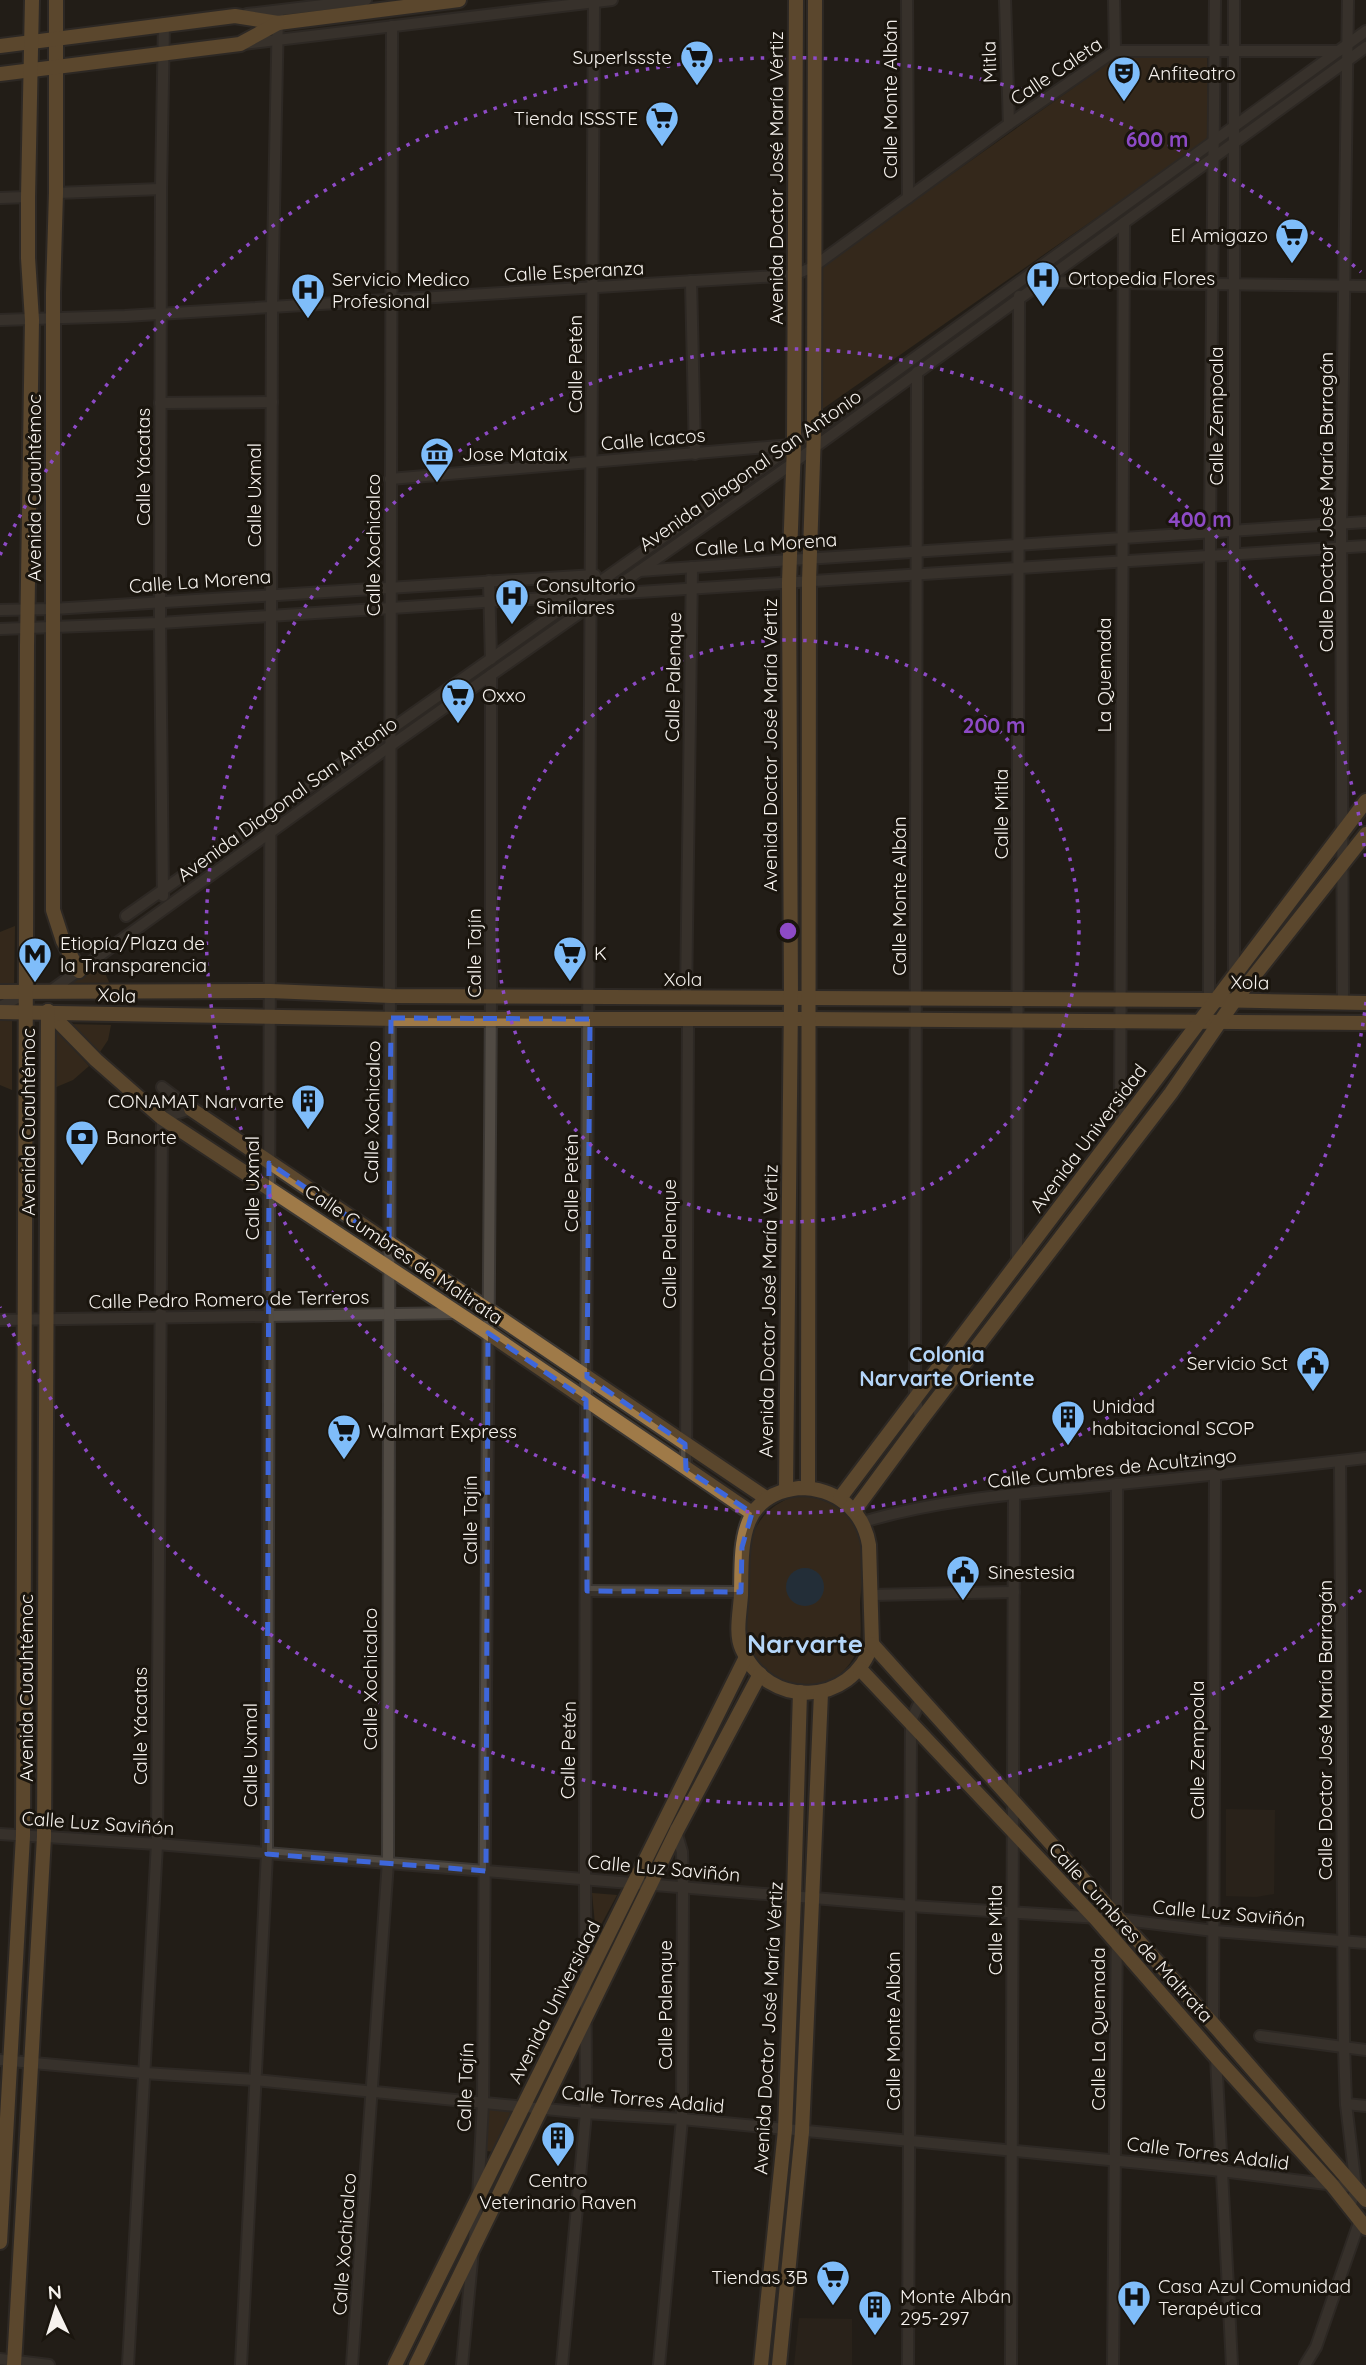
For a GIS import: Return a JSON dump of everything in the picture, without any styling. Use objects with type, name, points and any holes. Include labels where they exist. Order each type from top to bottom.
[{"type":"main road","name":"Avenida Cuauhtémoc","points":[[0,2242],[6,2060],[23,1836],[27,629],[32,320],[28,197],[32,0]]},
{"type":"main road","name":"Avenida Cuauhtémoc","points":[[56,0],[53,910],[63,941],[79,971]]},
{"type":"main road","points":[[0,46],[164,23],[234,16],[278,17],[392,4],[459,0]]},
{"type":"main road","name":"Avenida Doctor José María Vértiz","points":[[786,1489],[790,1018],[789,583],[794,445],[796,0]]},
{"type":"main road","name":"Avenida Doctor José María Vértiz","points":[[808,1488],[809,582],[814,431],[815,0]]},
{"type":"main road","points":[[0,74],[240,44],[278,17]]},
{"type":"main road","name":"Avenida Universidad","points":[[840,1498],[1120,1128],[1212,1000],[1234,977],[1366,801]]},
{"type":"main road","name":"Avenida Universidad","points":[[858,1517],[920,1420],[1171,1093],[1235,1000],[1366,834]]},
{"type":"main road","name":"Xola","points":[[0,992],[271,991],[391,996],[1366,1003]]},
{"type":"main road","name":"Xola","points":[[0,1010],[491,1019],[808,1018],[1366,1023]]},
{"type":"main road","name":"Avenida Cuauhtémoc","points":[[10,2361],[32,2062],[44,1837],[48,1011]]},
{"type":"main road","name":"Calle Cumbres de Maltrata","points":[[48,1011],[96,1060],[162,1118],[459,1313],[752,1513]]},
{"type":"main road","points":[[1154,1082],[1171,1093]]},
{"type":"main road","name":"Calle Cumbres de Maltrata","points":[[191,1109],[766,1499]]},
{"type":"main road","points":[[977,1316],[990,1328]]},
{"type":"main road","points":[[808,1488],[840,1498],[858,1517],[869,1545],[872,1644],[860,1669],[835,1687],[821,1693],[800,1692],[774,1685],[760,1674],[746,1657],[740,1642],[742,1547],[744,1532],[752,1513],[775,1493],[786,1489],[808,1488]]},
{"type":"main road","name":"Calle Cumbres de Maltrata","points":[[872,1644],[1361,2189],[1366,2200]]},
{"type":"main road","name":"Avenida Universidad","points":[[395,2365],[746,1657]]},
{"type":"main road","name":"Calle Cumbres de Maltrata","points":[[860,1669],[1096,1919],[1332,2185],[1363,2224]]},
{"type":"main road","name":"Avenida Universidad","points":[[416,2365],[677,1830],[760,1674]]},
{"type":"main road","name":"Avenida Doctor José María Vértiz","points":[[761,2365],[785,2130],[800,1692]]},
{"type":"main road","name":"Avenida Doctor José María Vértiz","points":[[779,2365],[803,2132],[821,1693]]},
{"type":"street","points":[[278,17],[366,0]]},
{"type":"street","points":[[240,44],[612,0]]},
{"type":"street","name":"Calle Monte Albán","points":[[907,0],[908,198]]},
{"type":"street","name":"Mitla","points":[[1005,0],[1009,124]]},
{"type":"street","points":[[1114,0],[1115,51]]},
{"type":"street","name":"Calle Zempoala","points":[[1212,1000],[1210,532],[1215,0]]},
{"type":"street","name":"Calle Zempoala","points":[[1234,0],[1235,1000]]},
{"type":"street","name":"Calle Doctor José María Barragán","points":[[1343,1003],[1341,523],[1345,51],[1348,0]]},
{"type":"street","name":"Calle Petén","points":[[562,2365],[586,2113],[584,1878],[590,1019],[588,596],[591,575],[594,1]]},
{"type":"street","name":"Calle Uxmal","points":[[241,2365],[267,1854],[272,307],[278,17]]},
{"type":"street","name":"Calle Yácatas","points":[[163,911],[160,403],[164,23]]},
{"type":"street","name":"Calle Xochicalco","points":[[352,2365],[388,1862],[392,26]]},
{"type":"street","name":"Avenida Diagonal San Antonio","points":[[126,916],[491,659],[588,596],[606,594],[793,463],[1233,143],[1366,31]]},
{"type":"street","name":"Calle Caleta","points":[[813,267],[1009,124],[1115,51],[1364,50]]},
{"type":"street","name":"Avenida Diagonal San Antonio","points":[[49,992],[491,675],[588,596],[610,574],[814,431],[1233,127],[1345,51]]},
{"type":"street","points":[[56,193],[161,189]]},
{"type":"street","points":[[0,198],[28,197]]},
{"type":"street","name":"La Quemada","points":[[1120,1128],[1124,223]]},
{"type":"street","name":"Calle Esperanza","points":[[0,320],[161,314],[794,275],[813,267]]},
{"type":"street","points":[[691,281],[695,453]]},
{"type":"street","points":[[1019,282],[1366,286]]},
{"type":"street","name":"Calle Mitla","points":[[1017,1262],[1019,282]]},
{"type":"street","name":"Calle Monte Albán","points":[[917,372],[915,1398],[920,1420]]},
{"type":"street","points":[[160,403],[272,402]]},
{"type":"street","name":"Calle Icacos","points":[[390,479],[794,445]]},
{"type":"street","name":"Calle La Morena","points":[[0,610],[53,609],[610,574],[790,559],[1366,522]]},
{"type":"street","name":"Calle La Morena","points":[[606,594],[1366,546]]},
{"type":"street","name":"Calle Palenque","points":[[686,998],[692,567]]},
{"type":"street","points":[[489,581],[491,659]]},
{"type":"street","name":"Calle La Morena","points":[[0,629],[160,623],[588,596]]},
{"type":"street","name":"Calle Tajín","points":[[462,2365],[484,2103],[491,675]]},
{"type":"street","points":[[0,1010],[26,993]]},
{"type":"street","name":"Calle Palenque","points":[[686,1469],[688,1019]]},
{"type":"street","name":"Calle Cumbres de Maltrata","points":[[162,1087],[191,1109]]},
{"type":"street","points":[[162,1118],[191,1109]]},
{"type":"street","name":"Calle Yácatas","points":[[128,2365],[157,1844],[162,1118]]},
{"type":"street","name":"Calle Pedro Romero de Terreros","points":[[0,1320],[459,1313]]},
{"type":"street","name":"Calle Cumbres de Acultzingo","points":[[858,1517],[1014,1494],[1366,1458]]},
{"type":"street","name":"Calle Doctor José María Barragán","points":[[1340,1461],[1344,2047],[1346,2104],[1361,2189],[1350,2207]]},
{"type":"street","name":"Calle Zempoala","points":[[1213,2024],[1215,1475]]},
{"type":"street","name":"Calle La Quemada","points":[[1113,2365],[1117,1484]]},
{"type":"street","name":"Calle Mitla","points":[[1011,2365],[1014,1494]]},
{"type":"street","points":[[587,1591],[741,1592]]},
{"type":"street","points":[[871,1595],[1014,1592]]},
{"type":"street","name":"Calle Monte Albán","points":[[908,2365],[911,1721],[921,1699]]},
{"type":"street","points":[[666,1817],[677,1830]]},
{"type":"street","name":"Calle Palenque","points":[[659,2365],[682,2119],[683,1887],[682,1853],[677,1830]]},
{"type":"street","name":"Calle Luz Saviñón","points":[[0,1834],[388,1862],[911,1906],[1117,1919],[1214,1931],[1366,1943]]},
{"type":"street","points":[[1260,2036],[1366,2050]]},
{"type":"street","points":[[1216,2057],[1232,2365]]},
{"type":"street","name":"Calle Torres Adalid","points":[[6,2060],[255,2080],[586,2113],[682,2119],[1115,2160],[1361,2189]]},
{"type":"street","points":[[1346,2104],[1366,2106]]},
{"type":"street","points":[[1305,2365],[1315,2347],[1363,2224]]},
{"type":"street","points":[[10,2361],[48,2365]]},
{"type":"highlighted area","points":[[391,1018],[590,1019],[587,1377],[685,1444],[686,1469],[752,1513],[742,1547],[741,1592],[587,1591],[586,1400],[488,1333],[486,1871],[267,1854],[269,1163],[389,1244]]},
{"type":"shaded area","points":[[1117,57],[1207,57],[1208,140],[821,410],[818,269]]},
{"type":"shaded area","points":[[15,926],[14,987],[0,987],[0,932]]},
{"type":"shaded area","points":[[101,964],[112,989],[65,988]]},
{"type":"shaded area","points":[[0,1021],[12,1021],[12,1090],[0,1085]]},
{"type":"shaded area","points":[[67,1024],[111,1025],[108,1040],[98,1055]]},
{"type":"shaded area","points":[[53,1027],[89,1066],[73,1080],[54,1088]]},
{"type":"shaded area","points":[[795,1496],[818,1499],[838,1508],[853,1523],[863,1551],[859,1646],[846,1668],[832,1680],[816,1686],[784,1682],[769,1673],[756,1660],[745,1636],[750,1542],[766,1513]]},
{"type":"shaded area","points":[[1226,1809],[1275,1810],[1274,1894],[1256,1897],[1226,1896]]},
{"type":"shaded area","points":[[592,1893],[617,1895],[596,1934]]},
{"type":"shaded area","points":[[485,2107],[513,2111],[493,2152],[487,2151]]},
{"type":"shaded area","points":[[799,2318],[852,2319],[852,2365],[794,2365]]},
{"type":"water","points":[[805,1568],[818,1574],[824,1587],[818,1600],[805,1606],[792,1600],[786,1587],[792,1574]]},
{"type":"place","name":"SuperIssste","points":[[697,87]]},
{"type":"place","name":"Anfiteatro","points":[[1124,103]]},
{"type":"place","name":"Tienda ISSSTE","points":[[662,148]]},
{"type":"place","name":"El Amigazo","points":[[1292,265]]},
{"type":"place","name":"Ortopedia Flores","points":[[1043,308]]},
{"type":"place","name":"Servicio Medico Profesional","points":[[308,320]]},
{"type":"place","name":"Jose Mataix","points":[[437,484]]},
{"type":"place","name":"Consultorio Similares","points":[[512,626]]},
{"type":"place","name":"Oxxo","points":[[458,725]]},
{"type":"place","name":"K","points":[[570,983]]},
{"type":"place","name":"Etiopía/Plaza de la Transparencia","points":[[35,984]]},
{"type":"place","name":"CONAMAT Narvarte","points":[[308,1131]]},
{"type":"place","name":"Banorte","points":[[82,1167]]},
{"type":"place","name":"Servicio Sct","points":[[1313,1393]]},
{"type":"place","name":"Unidad habitacional SCOP","points":[[1068,1447]]},
{"type":"place","name":"Walmart Express","points":[[344,1461]]},
{"type":"place","name":"Sinestesia","points":[[963,1602]]},
{"type":"place","name":"Centro Veterinario Raven","points":[[558,2168]]},
{"type":"place","name":"Tiendas 3B","points":[[833,2307]]},
{"type":"place","name":"Casa Azul Comunidad Terapéutica","points":[[1134,2327]]},
{"type":"place","name":"Monte Albán 295-297","points":[[875,2337]]},
{"type":"district","name":"Colonia Narvarte Oriente","points":[[947,1367]]},
{"type":"district","name":"Narvarte","points":[[805,1644]]}]
